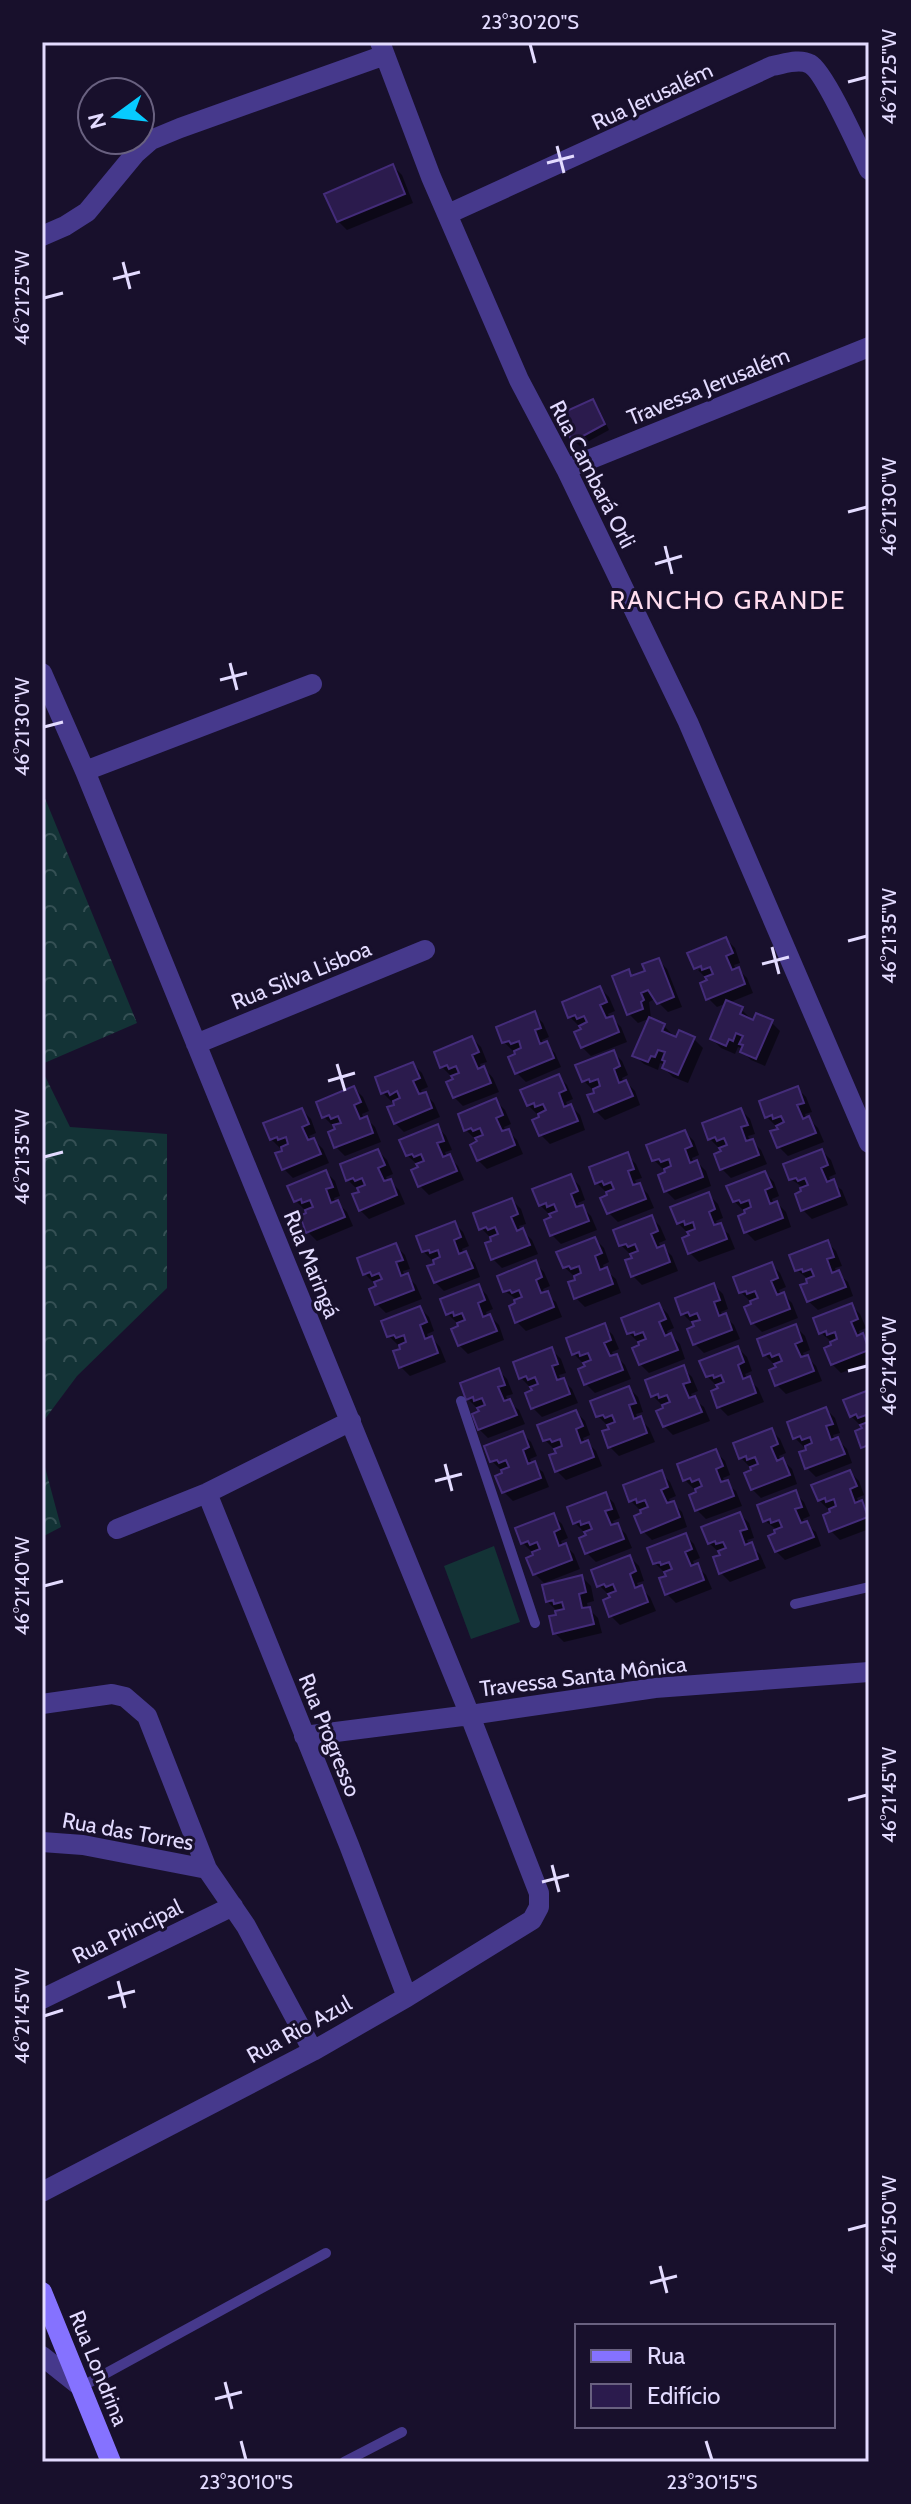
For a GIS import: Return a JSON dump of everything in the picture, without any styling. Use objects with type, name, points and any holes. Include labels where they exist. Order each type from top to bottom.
[{"type":"street","name":"Rua Cambará Orli","points":[[383,48],[422,152],[519,380],[566,469],[688,722],[867,1132]]},
{"type":"street","points":[[42,236],[87,212],[135,154],[151,140],[383,48]]},
{"type":"street","name":"Rua Jerusalém","points":[[448,214],[772,66],[789,62],[802,61],[813,65],[824,80],[869,170]]},
{"type":"street","name":"Travessa Jerusalém","points":[[566,469],[869,347]]},
{"type":"street","name":"Rua Maringá","points":[[42,673],[351,1421],[534,1876]]},
{"type":"street","points":[[85,771],[312,684]]},
{"type":"street","name":"Rua Silva Lisboa","points":[[196,1044],[425,950]]},
{"type":"street","points":[[117,1529],[207,1493],[351,1421]]},
{"type":"street","name":"Rua Progresso","points":[[207,1493],[407,1997]]},
{"type":"street","name":"Travessa Santa Mônica","points":[[304,1736],[655,1688],[869,1672]]},
{"type":"street","points":[[42,1704],[112,1694],[125,1697],[147,1716],[207,1869],[246,1926],[313,2051]]},
{"type":"street","name":"Rua das Torres","points":[[42,1842],[83,1845],[207,1869]]},
{"type":"street","name":"Rua Rio Azul","points":[[42,2192],[313,2051],[532,1920],[539,1907],[534,1876]]},
{"type":"street","name":"Rua Principal","points":[[42,1999],[233,1906]]},
{"type":"street","name":"Rua Londrina","points":[[42,2292],[111,2462]]},
{"type":"street","points":[[42,2356],[81,2387]]},
{"type":"lane","points":[[461,1401],[535,1623]]},
{"type":"lane","points":[[795,1604],[869,1587]]},
{"type":"lane","points":[[81,2387],[326,2253]]},
{"type":"lane","points":[[344,2462],[402,2432]]},
{"type":"green space","points":[[42,791],[137,1023],[42,1064]]},
{"type":"green space","points":[[42,1070],[70,1127],[167,1134],[167,1288],[77,1376],[42,1423]]},
{"type":"green space","points":[[42,1456],[61,1527],[42,1537]]},
{"type":"green space","points":[[494,1546],[520,1622],[471,1639],[444,1566]]},
{"type":"building","points":[[393,164],[405,194],[337,222],[324,194]]},
{"type":"building","points":[[593,399],[605,424],[572,442],[560,414]]},
{"type":"building","points":[[726,937],[733,953],[726,956],[732,970],[739,967],[745,984],[706,1000],[700,983],[713,974],[710,967],[694,969],[687,953]]},
{"type":"building","points":[[659,958],[674,997],[657,1004],[648,990],[641,993],[643,1009],[627,1015],[612,976],[629,969],[631,976],[645,971],[642,964]]},
{"type":"building","points":[[600,986],[607,1002],[600,1005],[606,1018],[613,1016],[619,1032],[581,1048],[574,1032],[587,1022],[584,1016],[568,1018],[562,1002]]},
{"type":"building","points":[[726,1000],[743,1007],[740,1014],[753,1020],[756,1013],[773,1020],[756,1059],[740,1052],[743,1045],[739,1044],[743,1036],[736,1033],[733,1041],[729,1039],[726,1046],[710,1039]]},
{"type":"building","points":[[535,1011],[541,1028],[535,1030],[540,1044],[547,1041],[554,1058],[515,1074],[508,1057],[521,1048],[519,1041],[502,1043],[496,1027]]},
{"type":"building","points":[[649,1017],[665,1024],[662,1031],[676,1037],[679,1030],[695,1037],[678,1075],[662,1068],[665,1052],[658,1050],[648,1062],[632,1056]]},
{"type":"building","points":[[472,1036],[479,1052],[472,1055],[478,1069],[484,1066],[491,1083],[453,1098],[446,1082],[459,1073],[456,1066],[440,1068],[434,1052]]},
{"type":"building","points":[[614,1050],[620,1066],[614,1069],[619,1083],[626,1080],[633,1096],[594,1112],[587,1095],[600,1086],[598,1079],[582,1082],[575,1065]]},
{"type":"building","points":[[413,1062],[420,1078],[413,1081],[419,1094],[426,1092],[432,1108],[394,1124],[387,1107],[400,1098],[397,1091],[390,1095],[388,1091],[381,1094],[375,1077]]},
{"type":"building","points":[[559,1074],[566,1090],[559,1093],[564,1107],[571,1104],[578,1121],[539,1136],[532,1120],[546,1110],[543,1104],[527,1106],[520,1090]]},
{"type":"building","points":[[354,1086],[361,1102],[354,1105],[360,1119],[367,1116],[373,1133],[334,1148],[328,1132],[335,1129],[333,1125],[341,1123],[338,1116],[322,1118],[316,1102]]},
{"type":"building","points":[[798,1086],[804,1103],[797,1105],[803,1119],[809,1116],[816,1133],[777,1148],[770,1131],[778,1129],[776,1126],[784,1122],[781,1116],[765,1118],[759,1101]]},
{"type":"building","points":[[496,1098],[503,1115],[496,1118],[502,1131],[509,1129],[515,1145],[477,1161],[470,1145],[477,1141],[475,1138],[483,1135],[480,1128],[464,1131],[458,1114]]},
{"type":"building","points":[[302,1108],[309,1124],[302,1127],[308,1140],[314,1138],[321,1154],[282,1170],[275,1153],[288,1144],[286,1137],[270,1140],[263,1123]]},
{"type":"building","points":[[741,1108],[748,1125],[741,1127],[746,1141],[753,1139],[759,1155],[720,1170],[714,1154],[727,1145],[724,1138],[708,1140],[702,1123]]},
{"type":"building","points":[[438,1124],[444,1141],[437,1143],[443,1157],[450,1154],[457,1171],[418,1187],[411,1170],[424,1161],[421,1154],[406,1156],[399,1140]]},
{"type":"building","points":[[685,1130],[692,1146],[685,1149],[690,1163],[697,1160],[703,1177],[664,1192],[658,1175],[671,1166],[669,1159],[652,1161],[646,1145]]},
{"type":"building","points":[[378,1149],[385,1165],[378,1168],[384,1181],[391,1179],[397,1195],[359,1211],[352,1194],[365,1185],[362,1178],[346,1181],[340,1164]]},
{"type":"building","points":[[822,1149],[828,1165],[821,1168],[827,1182],[834,1179],[840,1196],[801,1211],[795,1194],[808,1185],[805,1178],[789,1180],[783,1164]]},
{"type":"building","points":[[628,1152],[634,1169],[628,1171],[633,1185],[640,1183],[646,1199],[607,1214],[600,1198],[614,1189],[611,1182],[595,1184],[589,1167]]},
{"type":"building","points":[[326,1170],[333,1187],[326,1189],[331,1203],[338,1200],[345,1217],[306,1233],[300,1216],[313,1207],[310,1200],[294,1202],[287,1186]]},
{"type":"building","points":[[765,1171],[772,1187],[765,1190],[770,1204],[777,1201],[783,1218],[744,1233],[738,1216],[751,1207],[749,1200],[733,1202],[726,1186]]},
{"type":"building","points":[[571,1174],[578,1191],[571,1194],[576,1207],[583,1205],[589,1221],[550,1236],[544,1220],[557,1211],[554,1204],[539,1206],[532,1189]]},
{"type":"building","points":[[709,1192],[715,1209],[709,1212],[714,1225],[721,1223],[727,1239],[688,1254],[682,1238],[695,1229],[693,1222],[677,1224],[670,1207]]},
{"type":"building","points":[[512,1198],[518,1214],[511,1217],[517,1231],[523,1228],[530,1245],[491,1260],[485,1243],[498,1234],[495,1227],[479,1230],[473,1213]]},
{"type":"building","points":[[652,1215],[658,1231],[651,1234],[657,1248],[664,1245],[670,1262],[631,1277],[625,1260],[638,1251],[635,1244],[619,1246],[613,1230]]},
{"type":"building","points":[[455,1221],[461,1237],[454,1240],[459,1254],[466,1251],[473,1268],[434,1283],[427,1266],[440,1257],[438,1250],[422,1252],[416,1236]]},
{"type":"building","points":[[595,1237],[602,1253],[595,1256],[600,1270],[607,1267],[613,1284],[574,1299],[568,1282],[581,1273],[579,1266],[563,1268],[556,1252]]},
{"type":"building","points":[[828,1240],[834,1257],[827,1259],[832,1273],[839,1270],[846,1287],[807,1302],[800,1285],[814,1276],[811,1269],[795,1271],[789,1255]]},
{"type":"building","points":[[396,1243],[403,1260],[396,1262],[401,1276],[408,1273],[414,1290],[375,1305],[369,1289],[376,1286],[374,1282],[382,1279],[379,1273],[363,1275],[357,1258]]},
{"type":"building","points":[[536,1260],[542,1277],[536,1280],[541,1293],[548,1291],[554,1307],[515,1323],[509,1306],[522,1297],[519,1290],[503,1292],[497,1276]]},
{"type":"building","points":[[772,1262],[778,1278],[771,1281],[777,1295],[784,1292],[790,1309],[751,1324],[744,1307],[758,1298],[755,1291],[739,1293],[733,1277]]},
{"type":"building","points":[[714,1283],[720,1300],[714,1302],[719,1316],[726,1313],[732,1330],[693,1345],[687,1329],[694,1326],[692,1322],[700,1320],[697,1313],[681,1315],[675,1298]]},
{"type":"building","points":[[479,1284],[485,1300],[478,1303],[483,1317],[490,1314],[497,1331],[458,1346],[451,1329],[465,1320],[462,1313],[446,1315],[440,1299]]},
{"type":"building","points":[[659,1303],[666,1319],[659,1322],[665,1336],[671,1333],[678,1350],[639,1365],[632,1348],[646,1339],[643,1332],[627,1334],[621,1318]]},
{"type":"building","points":[[852,1303],[858,1319],[851,1322],[857,1336],[863,1333],[869,1350],[831,1365],[824,1348],[837,1339],[835,1332],[819,1334],[813,1318]]},
{"type":"building","points":[[420,1306],[427,1322],[420,1325],[425,1339],[432,1336],[438,1353],[399,1368],[393,1351],[406,1342],[404,1335],[387,1337],[381,1321]]},
{"type":"building","points":[[605,1323],[611,1340],[604,1343],[610,1356],[617,1354],[623,1370],[584,1385],[578,1369],[591,1360],[588,1353],[572,1355],[566,1338]]},
{"type":"building","points":[[796,1324],[802,1341],[795,1344],[801,1357],[808,1355],[814,1371],[775,1386],[769,1370],[782,1361],[779,1354],[763,1356],[757,1339]]},
{"type":"building","points":[[738,1346],[744,1362],[738,1365],[743,1379],[750,1376],[756,1393],[717,1408],[711,1391],[724,1382],[721,1375],[706,1377],[699,1361]]},
{"type":"building","points":[[552,1347],[558,1364],[552,1366],[557,1380],[564,1378],[570,1394],[531,1409],[525,1393],[538,1384],[535,1377],[519,1379],[513,1362]]},
{"type":"building","points":[[684,1365],[690,1382],[683,1384],[689,1398],[695,1396],[702,1412],[663,1427],[656,1411],[670,1402],[667,1395],[651,1397],[645,1380]]},
{"type":"building","points":[[499,1368],[505,1385],[498,1387],[504,1401],[510,1399],[517,1415],[478,1430],[472,1414],[485,1405],[482,1398],[466,1400],[460,1383]]},
{"type":"building","points":[[629,1386],[636,1403],[629,1405],[634,1419],[641,1416],[647,1433],[608,1448],[602,1431],[615,1422],[612,1415],[596,1417],[590,1401]]},
{"type":"building","points":[[869,1390],[869,1445],[861,1448],[855,1431],[868,1422],[866,1415],[850,1417],[843,1400]]},
{"type":"building","points":[[826,1407],[833,1424],[826,1426],[831,1440],[838,1437],[845,1454],[805,1469],[799,1452],[812,1443],[810,1437],[793,1439],[787,1422]]},
{"type":"building","points":[[576,1410],[583,1426],[576,1429],[581,1443],[588,1440],[594,1457],[555,1472],[549,1455],[562,1446],[560,1439],[543,1441],[537,1425]]},
{"type":"building","points":[[772,1428],[778,1444],[771,1447],[777,1461],[783,1458],[790,1475],[751,1490],[744,1473],[758,1464],[755,1457],[739,1459],[733,1443]]},
{"type":"building","points":[[523,1431],[529,1447],[523,1450],[528,1464],[535,1461],[541,1478],[502,1493],[495,1476],[509,1467],[506,1460],[490,1462],[484,1446]]},
{"type":"building","points":[[716,1449],[723,1466],[716,1469],[721,1482],[728,1480],[734,1496],[695,1511],[689,1495],[702,1486],[699,1479],[683,1481],[677,1464]]},
{"type":"building","points":[[662,1470],[668,1487],[661,1490],[667,1503],[674,1501],[680,1517],[641,1533],[634,1516],[648,1507],[645,1500],[629,1502],[623,1485]]},
{"type":"building","points":[[850,1470],[857,1486],[850,1489],[855,1503],[862,1500],[868,1517],[829,1532],[823,1515],[836,1506],[834,1499],[818,1501],[811,1485]]},
{"type":"building","points":[[796,1490],[802,1507],[795,1509],[801,1523],[807,1521],[814,1537],[775,1552],[768,1536],[782,1527],[779,1520],[763,1522],[757,1505]]},
{"type":"building","points":[[606,1492],[612,1509],[605,1511],[611,1525],[618,1523],[624,1539],[585,1554],[579,1538],[592,1529],[589,1522],[573,1524],[567,1507]]},
{"type":"building","points":[[740,1512],[747,1529],[740,1531],[745,1545],[752,1542],[758,1559],[719,1574],[713,1557],[726,1548],[723,1542],[708,1544],[701,1527]]},
{"type":"building","points":[[554,1513],[560,1529],[554,1532],[559,1546],[566,1543],[572,1560],[533,1575],[526,1558],[540,1549],[537,1542],[521,1544],[515,1528]]},
{"type":"building","points":[[686,1533],[692,1549],[685,1552],[691,1566],[698,1563],[704,1580],[665,1595],[659,1578],[672,1569],[669,1562],[653,1564],[647,1548]]},
{"type":"building","points":[[630,1555],[636,1571],[630,1574],[635,1588],[642,1585],[648,1602],[609,1617],[603,1600],[616,1591],[613,1584],[597,1587],[591,1570]]},
{"type":"building","points":[[582,1575],[586,1592],[579,1594],[582,1608],[590,1607],[594,1624],[553,1634],[549,1616],[564,1609],[562,1602],[546,1602],[542,1585]]},
{"type":"district","name":"RANCHO GRANDE","points":[[728,600]]}]
